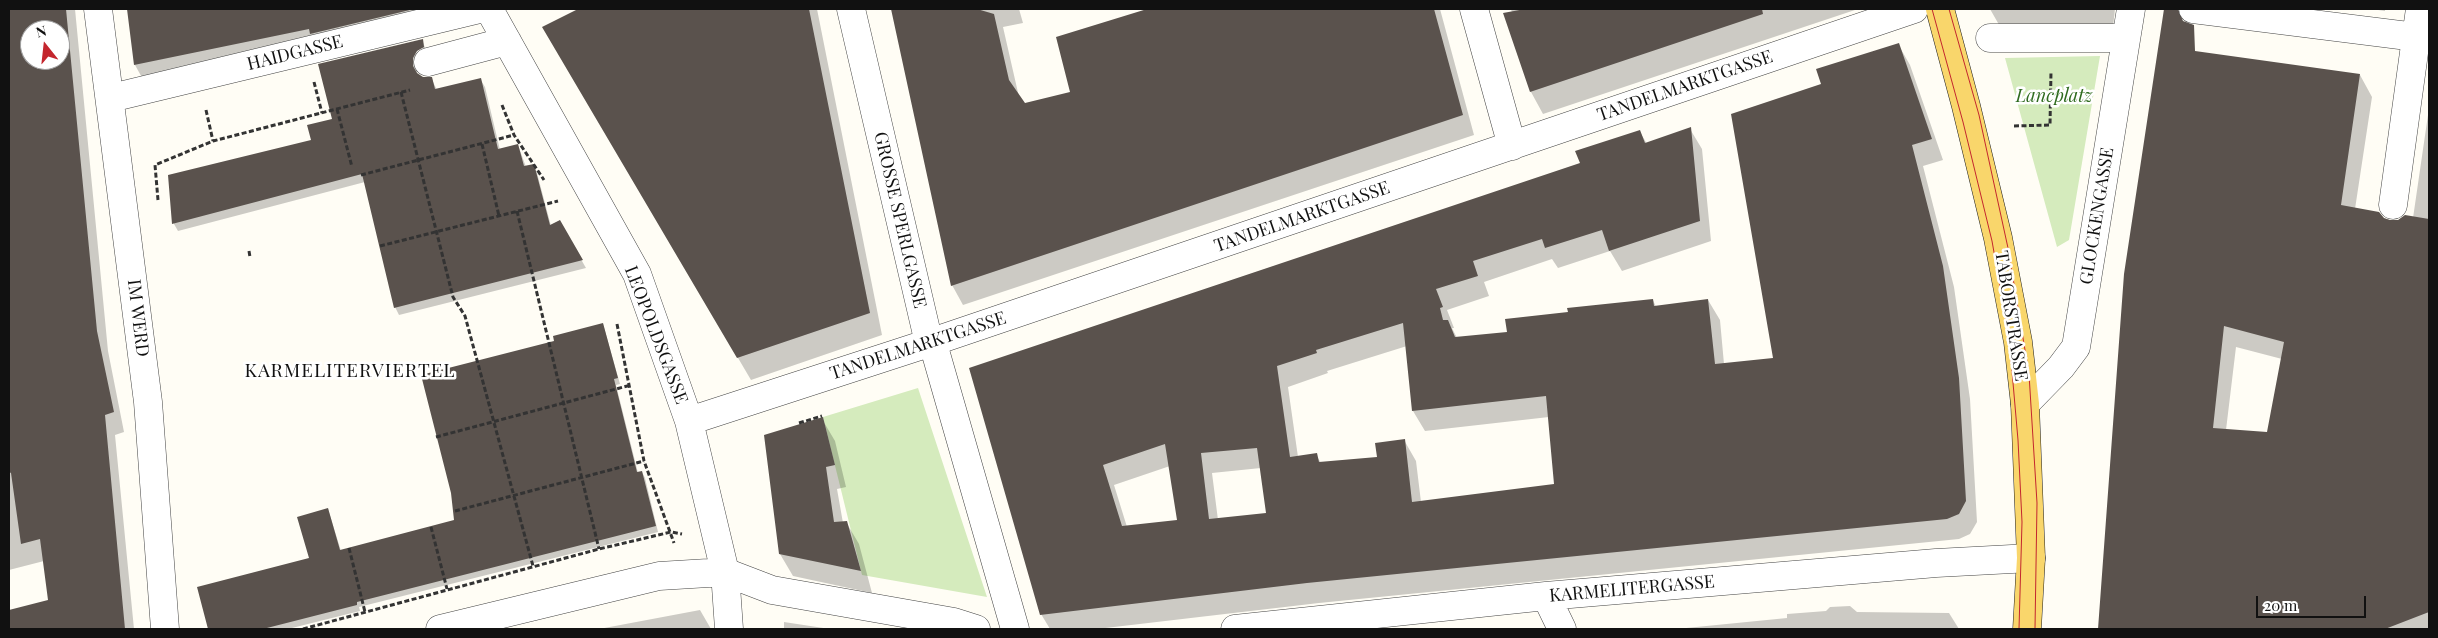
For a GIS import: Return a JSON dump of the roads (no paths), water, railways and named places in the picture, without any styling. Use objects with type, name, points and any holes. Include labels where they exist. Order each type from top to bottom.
[{"type":"main road","name":"TABORSTRASSE","points":[[1940,9],[1998,238],[2018,342],[2025,404],[2031,558],[2027,629]]},
{"type":"street","name":"IM WERD","points":[[98,9],[111,98],[148,402],[165,629]]},
{"type":"street","name":"HAIDGASSE","points":[[111,98],[480,9]]},
{"type":"street","name":"LEOPOLDSGASSE","points":[[489,9],[636,274],[689,421],[725,572],[729,629]]},
{"type":"street","name":"GROSSE SPERLGASSE","points":[[851,9],[928,344],[936,354],[1015,629]]},
{"type":"street","points":[[1474,9],[1512,146]]},
{"type":"street","name":"TANDELMARKTGASSE","points":[[689,421],[928,344],[1914,9]]},
{"type":"street","name":"GLOCKENGASSE","points":[[2025,404],[2061,367],[2076,347],[2131,9]]},
{"type":"street","points":[[2193,9],[2416,37]]},
{"type":"street","points":[[2394,205],[2420,9]]},
{"type":"street","points":[[1990,38],[2126,38]]},
{"type":"street","points":[[428,62],[507,41]]},
{"type":"street","name":"KARMELITERGASSE","points":[[1235,629],[1546,596],[1927,564],[2031,558]]},
{"type":"street","points":[[440,629],[659,576],[725,572],[772,590],[954,622],[976,629]]},
{"type":"street","points":[[1546,596],[1562,629]]},
{"type":"tram line","points":[[1932,9],[1963,122],[1992,241],[2009,337],[2018,440],[2022,522],[2019,629]]},
{"type":"tram line","points":[[1949,9],[1979,115],[2008,248],[2029,374],[2037,503],[2035,629]]},
{"type":"district","name":"KARMELITERVIERTEL","points":[[350,371]]},
{"type":"park label","name":"Lancplatz","points":[[2054,96]]}]
